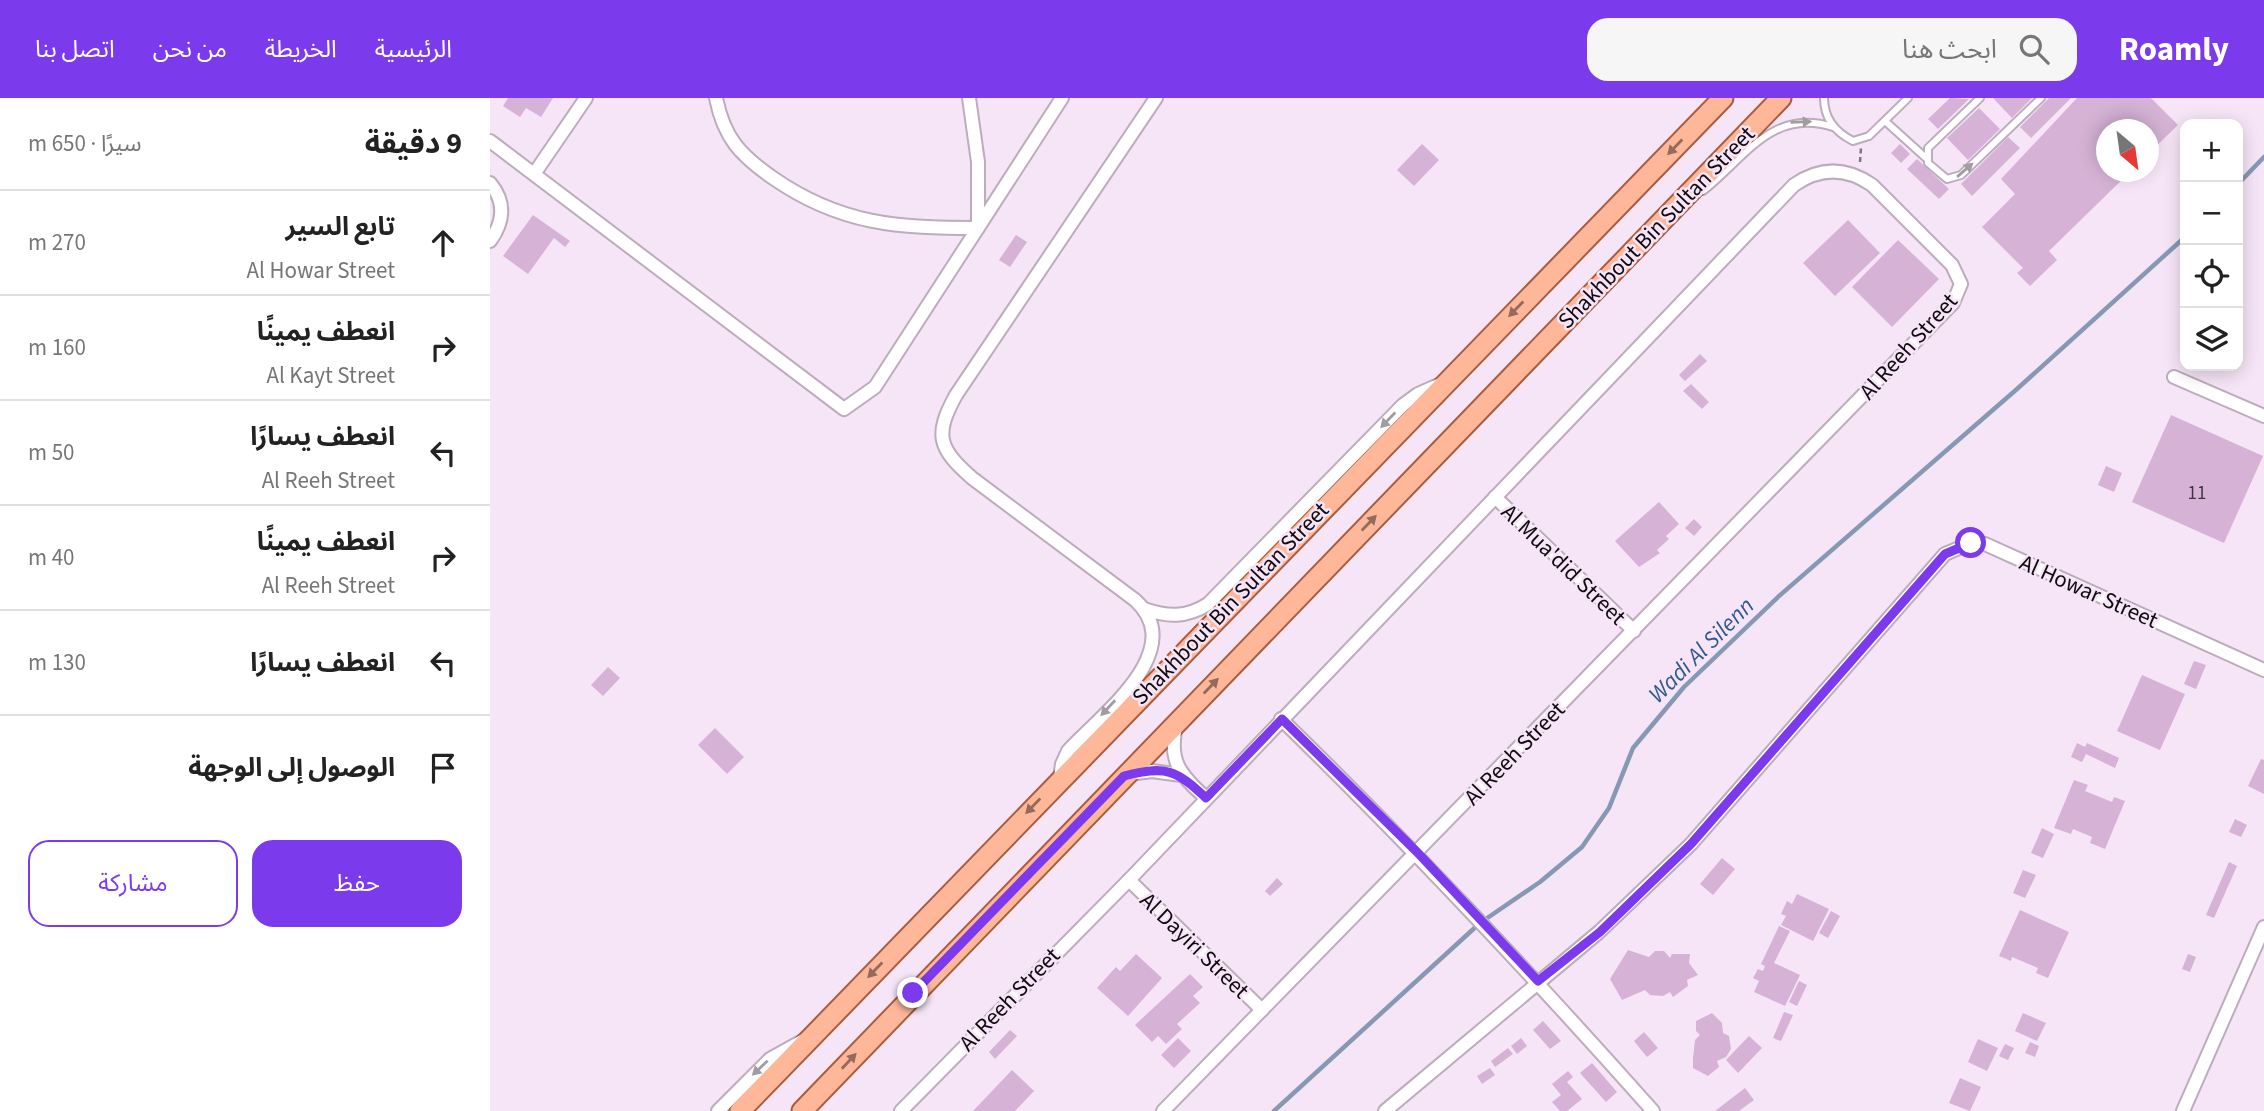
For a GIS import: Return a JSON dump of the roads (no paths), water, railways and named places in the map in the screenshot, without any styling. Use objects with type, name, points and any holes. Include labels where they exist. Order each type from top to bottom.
[{"type":"main road","name":"Shakhbout Bin Sultan Street","points":[[740,1111],[1060,778],[1723,98]]},
{"type":"main road","name":"Shakhbout Bin Sultan Street","points":[[802,1111],[1781,98]]},
{"type":"street","points":[[534,174],[586,98]]},
{"type":"street","points":[[716,98],[722,127],[748,161],[807,201],[848,216],[912,228],[978,228]]},
{"type":"street","points":[[969,98],[978,162],[978,228]]},
{"type":"street","points":[[490,141],[844,410],[875,387],[1062,98]]},
{"type":"street","points":[[1156,98],[943,417],[940,440],[952,461],[1144,608],[1173,616],[1197,611],[1208,604],[1403,405],[1418,394],[1444,383]]},
{"type":"street","name":"Al Reeh Street","points":[[901,1111],[1129,880],[1794,185],[1812,175],[1833,171],[1847,172],[1872,185],[1952,265],[1961,284],[1959,294],[1163,1111]]},
{"type":"street","points":[[490,183],[497,192],[502,210],[498,229],[490,241]]},
{"type":"street","points":[[2174,377],[2264,416]]},
{"type":"street","name":"Al Mua'did Street","points":[[1495,497],[1633,631]]},
{"type":"street","name":"Al Howar Street","points":[[1385,1111],[1618,915],[1691,844],[1945,554],[1957,547],[1985,544],[2264,670]]},
{"type":"street","points":[[1060,778],[1068,751],[1137,678],[1149,660],[1152,628],[1144,608]]},
{"type":"street","points":[[1282,719],[1417,852],[1538,981],[1653,1111]]},
{"type":"street","points":[[1179,720],[1174,748],[1181,775],[1206,798]]},
{"type":"street","points":[[1124,776],[1152,771],[1181,775]]},
{"type":"street","name":"Al Dayiri Street","points":[[1129,880],[1262,1010]]},
{"type":"street","points":[[2182,1111],[2264,927]]},
{"type":"street","points":[[718,1111],[770,1059],[811,1037]]},
{"type":"lane","points":[[1824,98],[1827,116],[1833,127]]},
{"type":"lane","points":[[1667,215],[1719,178],[1776,127],[1804,121],[1833,127],[1853,141],[1861,141],[1908,98]]},
{"type":"lane","points":[[1926,158],[1932,143],[1980,98]]},
{"type":"lane","points":[[1885,121],[1944,177],[1958,177],[2041,98]]},
{"type":"waterway","name":"Wadi Al Silenn","points":[[2240,182],[2264,157]]},
{"type":"waterway","name":"Wadi Al Silenn","points":[[1274,1111],[1480,923],[1540,882],[1582,847],[1609,808],[1633,748],[1684,687],[1779,596],[2017,389],[2180,242]]}]
